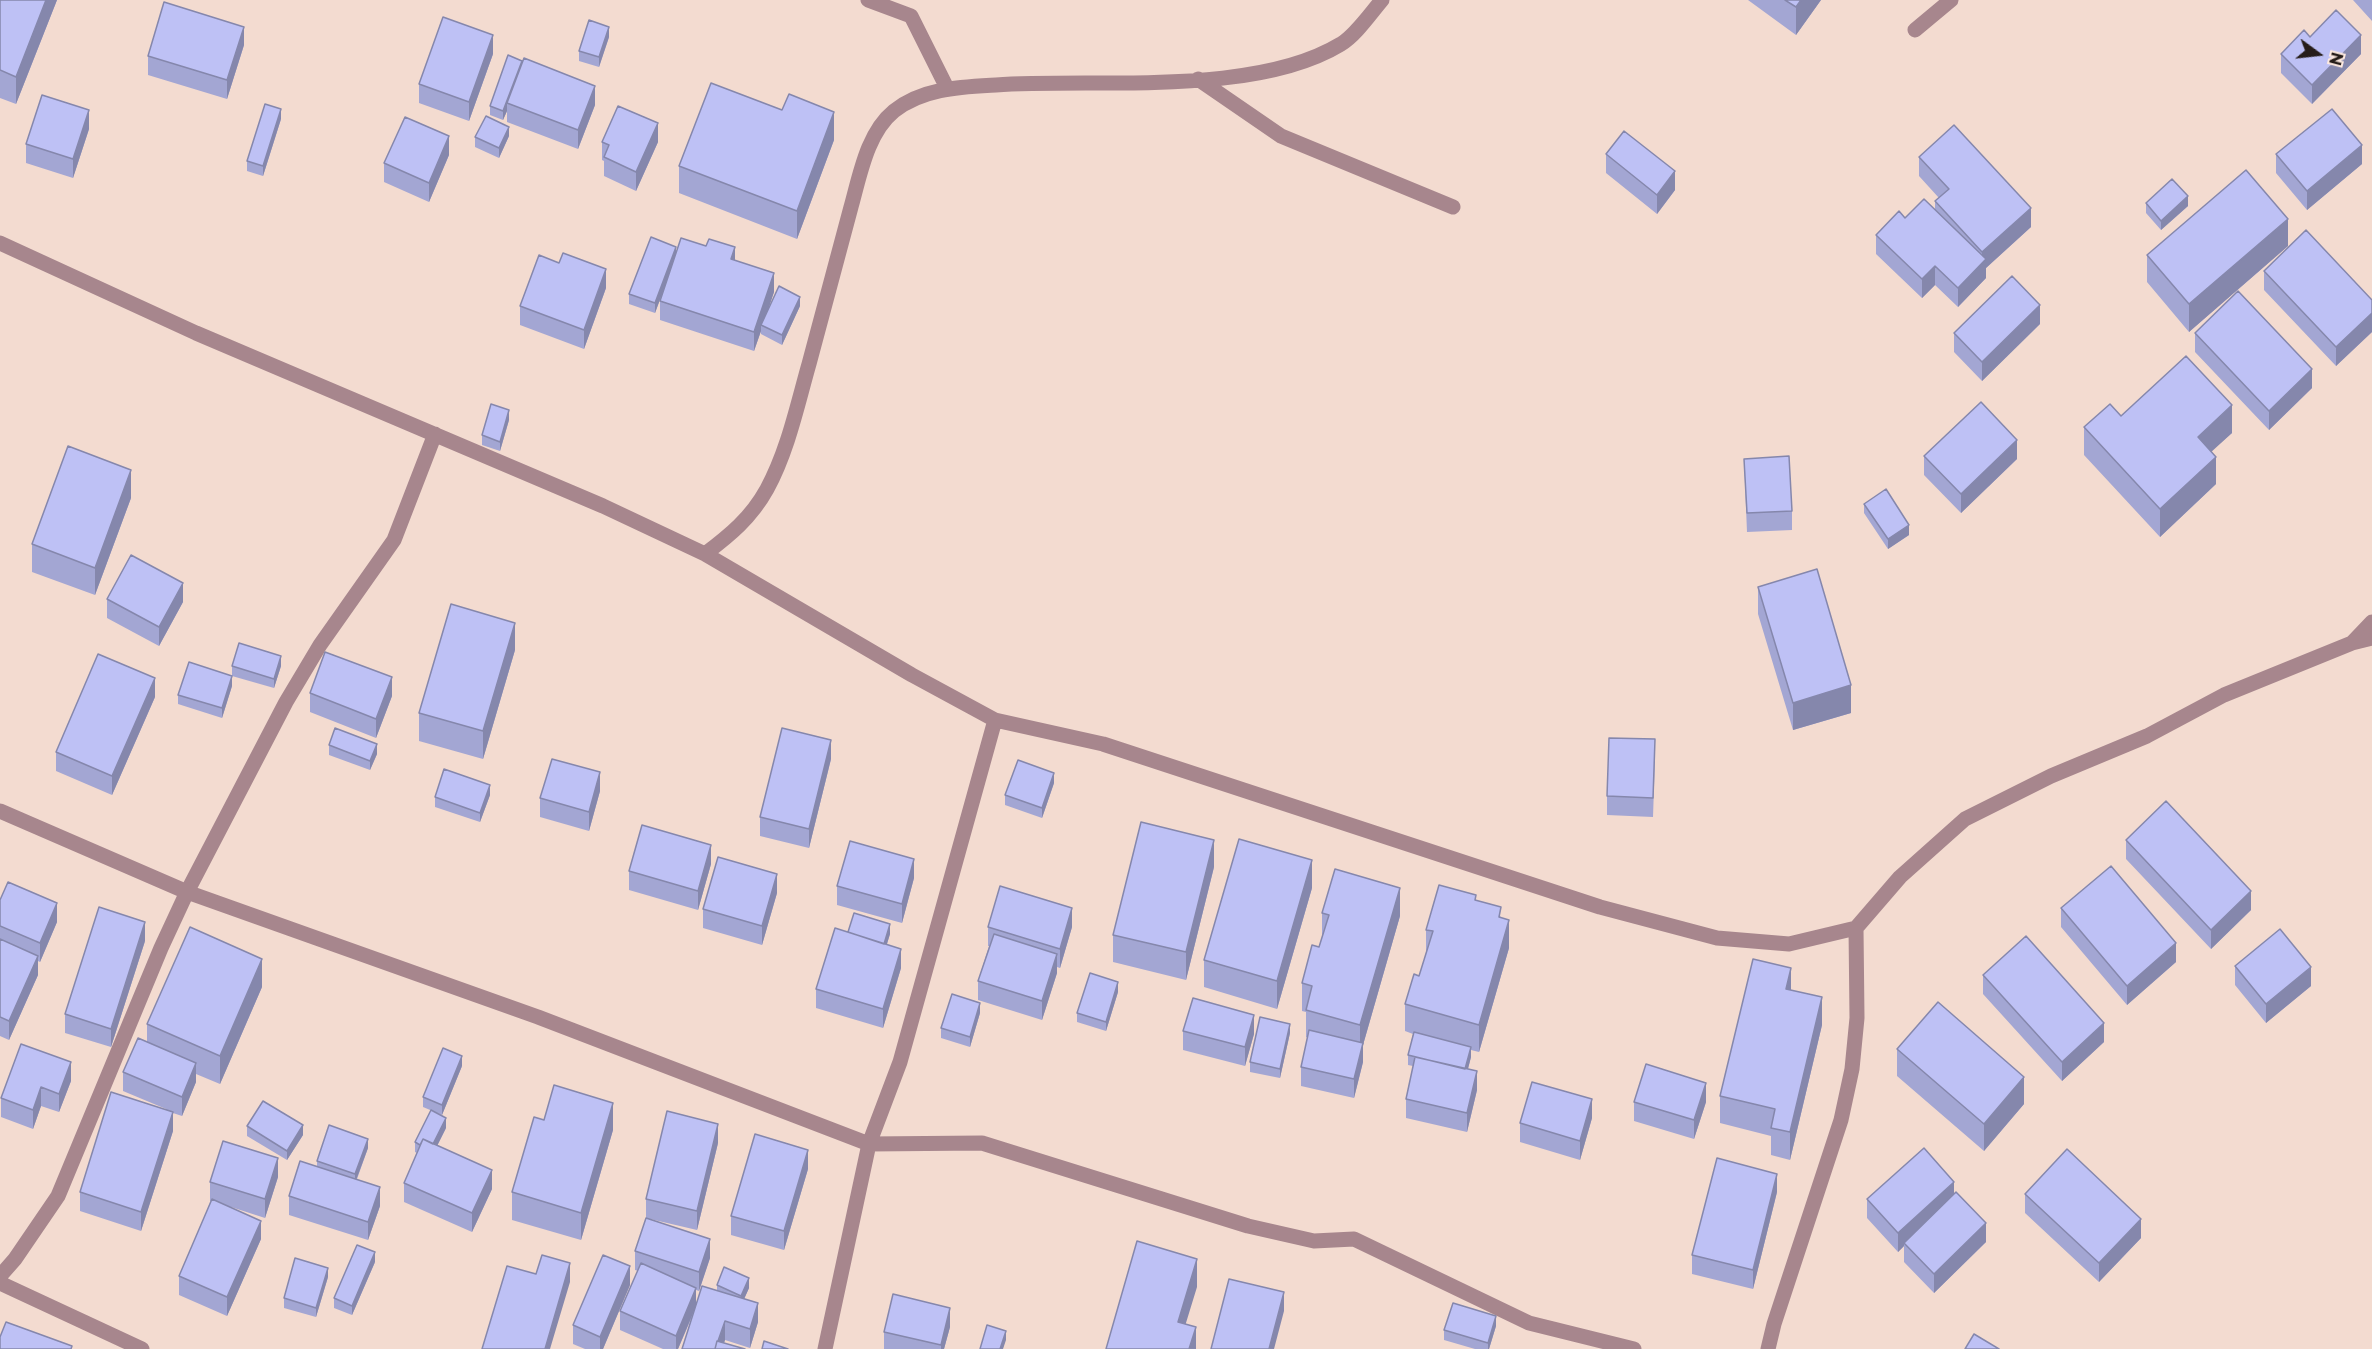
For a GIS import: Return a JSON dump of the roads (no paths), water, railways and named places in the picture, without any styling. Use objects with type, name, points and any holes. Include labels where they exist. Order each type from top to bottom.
[{"type":"street","points":[[868,0],[911,16],[947,88]]},
{"type":"street","points":[[705,555],[738,530],[766,490],[788,443],[857,188],[875,133],[892,112],[910,100],[947,88],[1034,82],[1198,79],[1288,68],[1342,44],[1382,0]]},
{"type":"street","points":[[1915,30],[1952,0]]},
{"type":"street","points":[[1198,79],[1281,136],[1454,207]]},
{"type":"street","points":[[0,243],[196,333],[603,506],[705,555],[912,675],[995,720],[1103,744],[1600,907],[1717,939],[1789,944],[1856,928],[1900,878],[1965,819],[2051,776],[2147,736],[2224,695],[2352,643],[2372,638]]},
{"type":"street","points":[[0,1276],[15,1259],[58,1196],[161,948],[188,892],[286,702],[320,645],[394,540],[435,434]]},
{"type":"street","points":[[2352,643],[2372,622]]},
{"type":"street","points":[[825,1349],[869,1144],[900,1062],[995,720]]},
{"type":"street","points":[[0,811],[188,892],[538,1017],[869,1144],[982,1143],[1248,1226],[1314,1241],[1354,1239],[1529,1323],[1634,1349]]},
{"type":"street","points":[[1768,1349],[1815,1195],[1841,1120],[1852,1069],[1857,1018],[1856,928]]},
{"type":"street","points":[[0,1283],[142,1349]]}]
